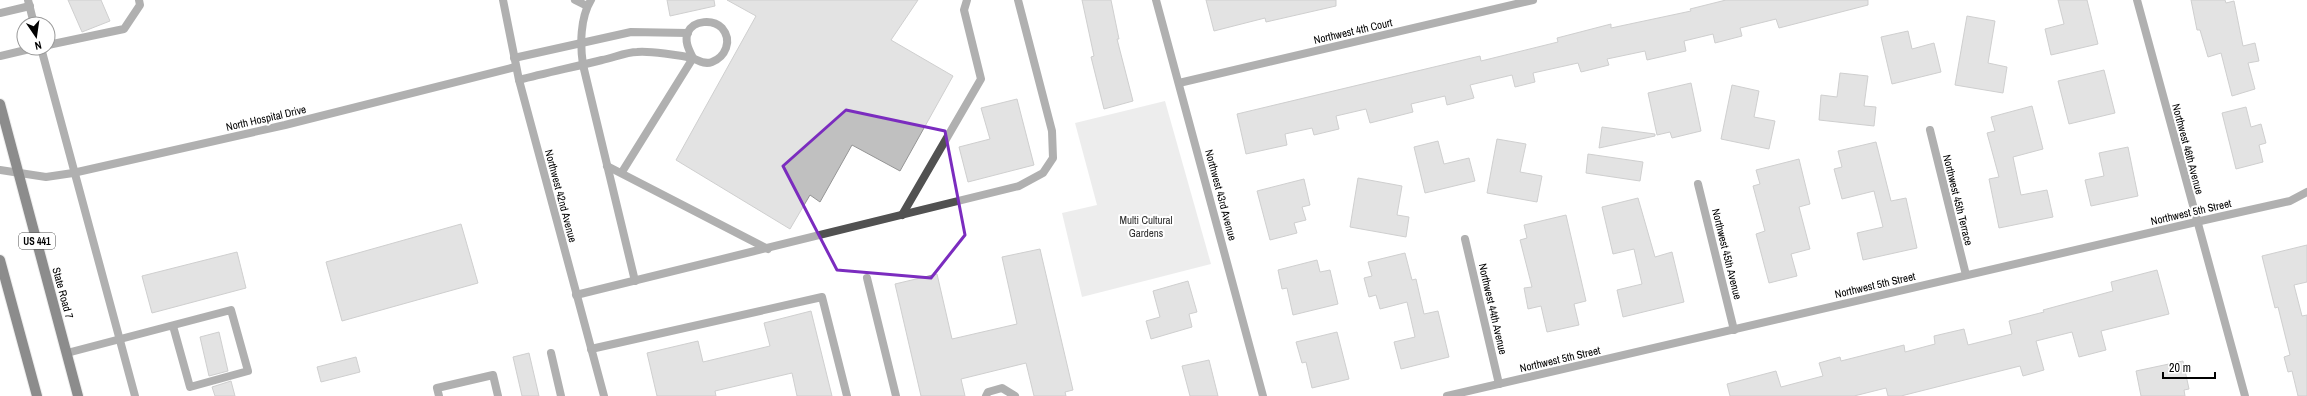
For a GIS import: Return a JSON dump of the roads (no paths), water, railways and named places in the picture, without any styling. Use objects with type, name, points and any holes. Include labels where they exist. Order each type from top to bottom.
[{"type":"main road","name":"State Road 7","points":[[0,104],[78,396]]},
{"type":"main road","points":[[1,264],[37,396]]},
{"type":"street","points":[[56,43],[124,29],[140,5],[139,0]]},
{"type":"street","name":"Northwest 42nd Avenue","points":[[503,0],[515,67],[604,396]]},
{"type":"street","points":[[575,0],[589,3],[580,43],[583,65],[635,281]]},
{"type":"street","points":[[902,215],[981,79],[964,10],[967,0]]},
{"type":"street","points":[[576,295],[768,250],[1019,186],[1043,173],[1053,158],[1052,131],[1018,0]]},
{"type":"street","name":"Northwest 43rd Avenue","points":[[1156,0],[1264,396]]},
{"type":"street","name":"Northwest 4th Court","points":[[1179,83],[1533,0]]},
{"type":"street","name":"Northwest 46th Avenue","points":[[2137,0],[2196,222],[2245,396]]},
{"type":"street","points":[[0,13],[29,3],[32,16]]},
{"type":"street","points":[[514,58],[631,32],[688,33],[698,24],[710,22],[722,29],[727,41],[723,55],[718,60],[709,63],[702,63],[693,58],[637,52],[519,80]]},
{"type":"street","points":[[688,33],[687,46],[693,58]]},
{"type":"street","points":[[0,56],[16,52]]},
{"type":"street","points":[[42,56],[135,396]]},
{"type":"street","points":[[622,172],[693,58]]},
{"type":"street","name":"North Hospital Drive","points":[[19,174],[46,177],[73,173],[285,125],[515,67]]},
{"type":"street","name":"Northwest 45th Terrace","points":[[1930,130],[1966,275]]},
{"type":"street","points":[[607,166],[622,172],[768,250]]},
{"type":"street","points":[[0,170],[19,174]]},
{"type":"street","name":"Northwest 45th Avenue","points":[[1698,184],[1734,330]]},
{"type":"street","name":"Northwest 5th Street","points":[[1447,396],[2290,201],[2307,192]]},
{"type":"street","name":"Northwest 44th Avenue","points":[[1465,238],[1499,384]]},
{"type":"street","points":[[867,278],[896,396]]},
{"type":"street","points":[[591,349],[822,297],[847,396]]},
{"type":"street","points":[[67,353],[231,310],[248,372],[190,387],[173,326]]},
{"type":"street","points":[[551,353],[560,396]]},
{"type":"street","points":[[439,396],[437,388],[493,375],[498,396]]},
{"type":"street","points":[[986,396],[988,392],[1002,388],[1015,396]]},
{"type":"park label","name":"Multi Cultural Gardens","points":[[1146,226]]}]
